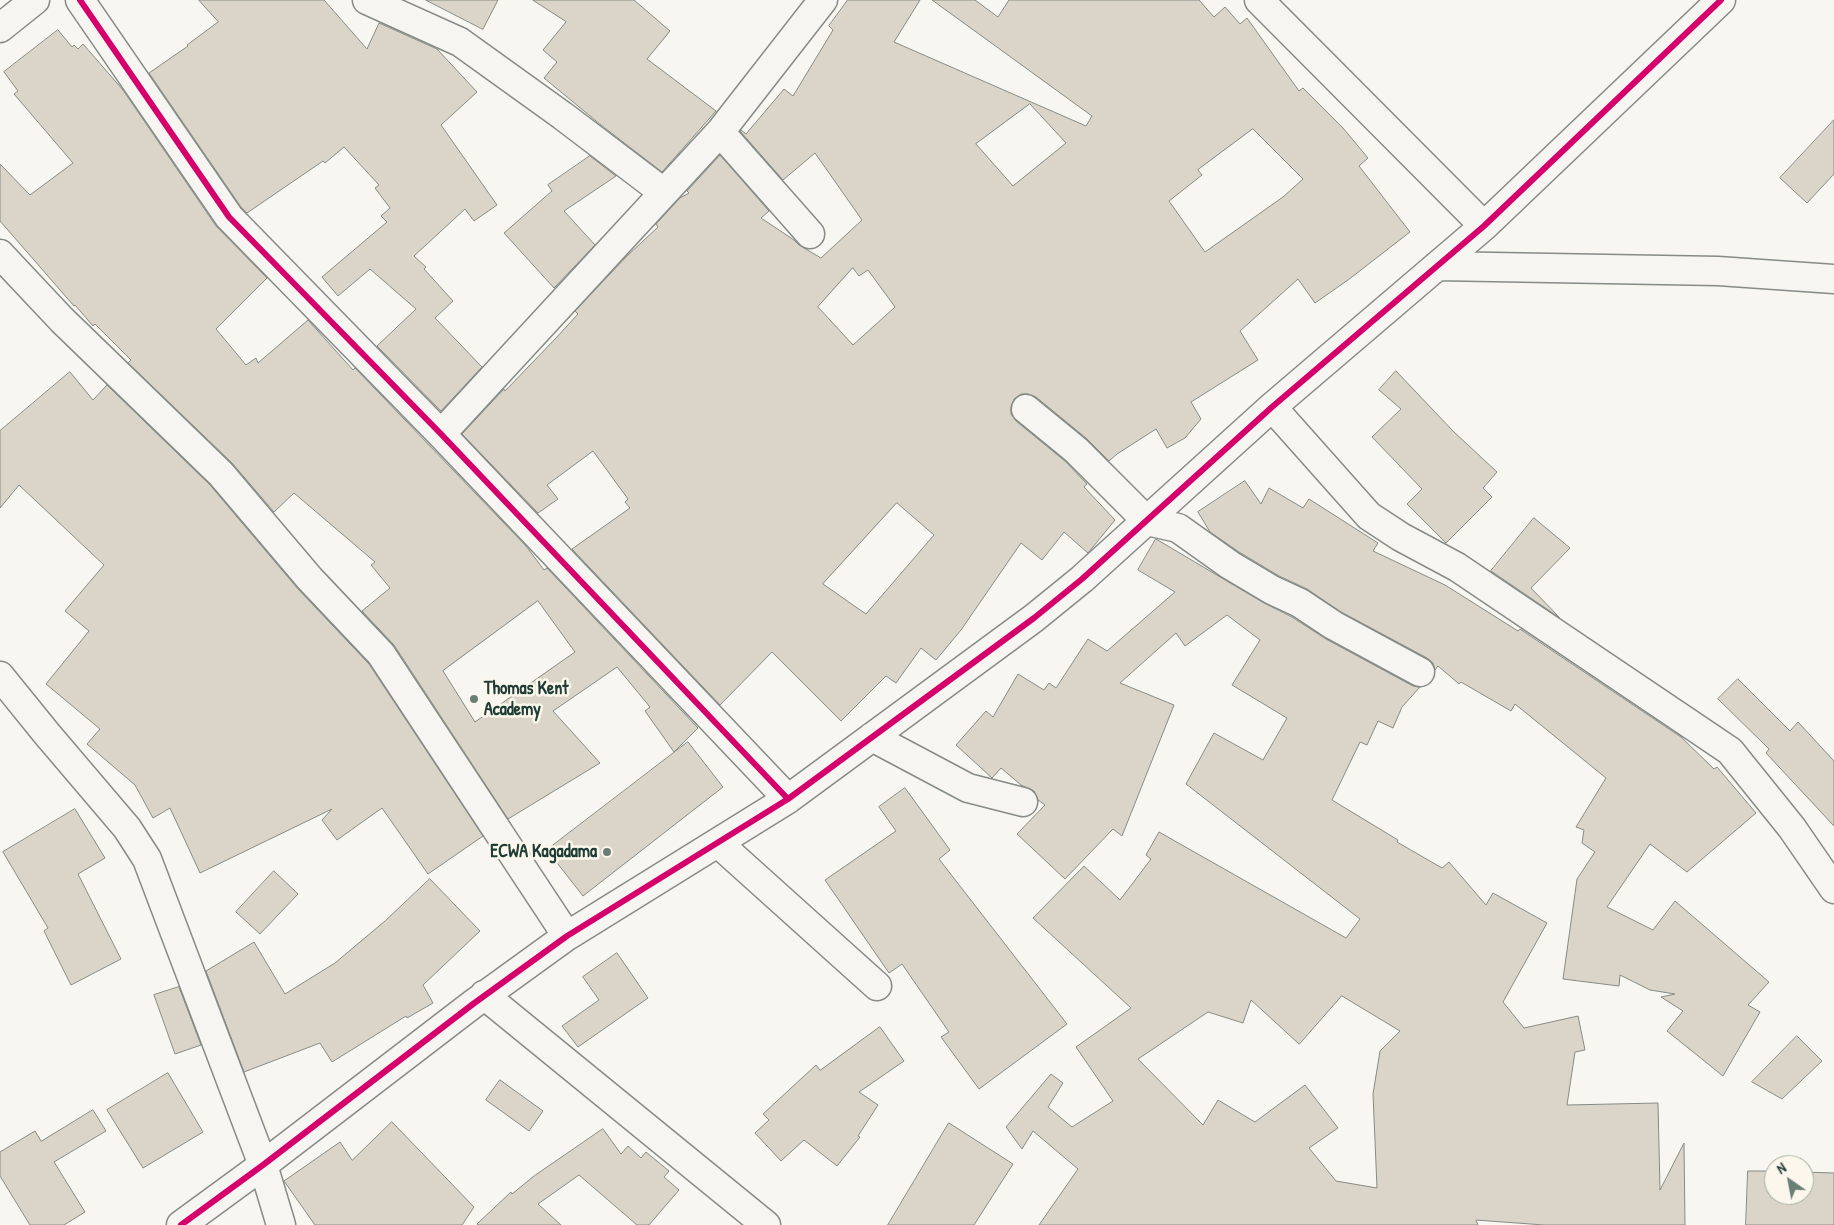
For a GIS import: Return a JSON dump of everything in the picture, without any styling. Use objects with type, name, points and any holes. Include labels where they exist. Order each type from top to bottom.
[{"type":"street","points":[[0,28],[35,0]]},
{"type":"street","points":[[80,0],[229,217],[441,434],[788,799]]},
{"type":"street","points":[[366,0],[460,42],[563,116],[663,192]]},
{"type":"street","points":[[441,434],[720,132],[823,0]]},
{"type":"street","points":[[1259,0],[1484,226]]},
{"type":"street","points":[[180,1225],[263,1165],[484,995],[567,936],[788,799],[1034,618],[1082,579],[1272,407],[1484,226],[1721,0]]},
{"type":"street","points":[[720,132],[810,234]]},
{"type":"street","points":[[0,254],[62,320],[221,474],[310,579],[381,654],[567,936]]},
{"type":"street","points":[[1437,266],[1718,271],[1834,279]]},
{"type":"street","points":[[1272,407],[1369,516],[1401,537],[1456,567],[1730,751],[1792,828],[1834,889]]},
{"type":"street","points":[[1026,409],[1076,450],[1147,520],[1178,528],[1230,565],[1272,590],[1300,603],[1333,625],[1420,672]]},
{"type":"street","points":[[0,676],[127,828],[147,859],[263,1165],[281,1225]]},
{"type":"street","points":[[872,737],[968,788],[1023,802]]},
{"type":"street","points":[[718,843],[877,986]]},
{"type":"street","points":[[484,995],[766,1225]]},
{"type":"building","points":[[199,0],[324,0],[367,49],[379,23],[437,49],[477,92],[441,125],[497,205],[474,221],[465,209],[414,256],[426,267],[424,269],[453,301],[435,318],[482,367],[441,411],[377,346],[416,309],[370,269],[338,296],[322,277],[387,222],[381,216],[390,208],[375,188],[379,185],[344,147],[325,163],[323,161],[247,213],[149,73],[218,22]]},
{"type":"building","points":[[426,0],[498,0],[483,29]]},
{"type":"building","points":[[533,0],[634,0],[670,31],[647,59],[716,111],[662,172],[544,78],[557,62],[543,50],[566,22]]},
{"type":"building","points":[[848,0],[920,0],[894,42],[1086,126],[1092,116],[932,0],[975,0],[998,17],[1009,0],[1199,0],[1214,17],[1225,7],[1240,24],[1247,18],[1299,91],[1303,88],[1343,128],[1368,158],[1359,166],[1410,232],[1315,303],[1298,279],[1240,331],[1258,360],[1191,402],[1201,419],[1185,438],[1167,448],[1156,429],[1109,461],[1086,438],[1036,397],[1021,394],[1014,399],[1011,414],[1016,421],[1066,462],[1087,484],[1084,487],[1115,520],[1088,553],[1064,532],[1042,560],[1021,543],[961,630],[936,660],[921,648],[896,683],[886,676],[841,721],[772,652],[720,705],[572,549],[630,508],[625,502],[628,499],[593,451],[547,485],[558,499],[538,513],[462,434],[556,338],[578,314],[575,311],[627,256],[658,227],[656,224],[680,198],[689,193],[687,191],[720,155],[769,211],[761,218],[821,258],[862,220],[815,153],[783,180],[740,131],[746,134],[784,89],[793,96],[833,30],[829,26]],"holes":[[[1030,104],[1066,143],[1013,186],[976,144]],[[1253,129],[1303,179],[1283,197],[1205,252],[1169,201],[1202,175],[1198,170]],[[853,268],[859,276],[868,270],[895,307],[853,345],[818,307]],[[897,503],[934,535],[866,614],[823,584]]]},
{"type":"building","points":[[58,30],[72,47],[74,45],[78,49],[83,44],[123,90],[216,226],[267,278],[216,329],[246,365],[256,358],[258,363],[308,320],[353,370],[355,368],[526,546],[544,570],[547,568],[698,728],[674,752],[645,711],[650,707],[617,667],[553,711],[600,763],[508,819],[394,645],[362,611],[390,588],[371,565],[375,562],[294,493],[274,512],[232,463],[128,363],[131,360],[74,306],[0,221],[0,164],[30,195],[73,163],[14,94],[18,91],[4,72]],"holes":[[[538,601],[575,652],[475,722],[443,671]]]},
{"type":"building","points":[[1834,120],[1834,174],[1807,203],[1780,178]]},
{"type":"building","points":[[590,156],[616,176],[564,211],[595,245],[554,288],[504,233],[552,191],[548,185]]},
{"type":"building","points":[[1396,371],[1453,431],[1497,472],[1483,488],[1492,497],[1446,543],[1407,504],[1422,489],[1372,437],[1401,409],[1379,390]]},
{"type":"building","points":[[70,372],[93,400],[107,385],[210,485],[298,589],[369,664],[483,836],[428,874],[382,808],[337,840],[322,820],[332,809],[200,873],[170,808],[153,818],[135,785],[87,744],[100,729],[46,684],[89,631],[65,611],[104,565],[19,485],[0,508],[0,431]]},
{"type":"building","points":[[1245,481],[1261,504],[1269,488],[1303,508],[1309,499],[1378,543],[1373,551],[1445,585],[1518,631],[1520,629],[1681,737],[1714,769],[1717,767],[1756,813],[1687,872],[1650,844],[1607,907],[1653,930],[1675,901],[1769,982],[1748,1005],[1760,1012],[1723,1076],[1667,1031],[1683,1011],[1661,997],[1675,994],[1650,990],[1620,975],[1619,986],[1563,979],[1577,879],[1595,852],[1582,843],[1584,830],[1576,827],[1606,778],[1515,704],[1511,711],[1461,682],[1459,684],[1438,666],[1435,670],[1433,663],[1427,658],[1341,612],[1307,589],[1279,576],[1210,532],[1198,512]]},
{"type":"building","points":[[1534,518],[1570,548],[1531,588],[1560,618],[1491,571]]},
{"type":"building","points":[[1156,539],[1264,603],[1292,617],[1326,639],[1413,686],[1420,687],[1402,707],[1393,728],[1378,721],[1367,745],[1360,742],[1332,800],[1398,840],[1397,842],[1442,868],[1449,862],[1486,905],[1493,893],[1547,923],[1503,1002],[1524,1028],[1578,1016],[1585,1050],[1575,1052],[1567,1105],[1658,1103],[1660,1190],[1684,1143],[1685,1225],[1544,1225],[1476,1220],[1478,1225],[1039,1225],[1078,1169],[1033,1131],[1022,1149],[1006,1127],[1051,1074],[1063,1083],[1048,1107],[1072,1127],[1113,1101],[1076,1047],[1131,1008],[1033,918],[1084,866],[1120,900],[1151,859],[1146,855],[1159,832],[1346,938],[1360,919],[1186,784],[1214,733],[1263,760],[1287,718],[1232,685],[1260,640],[1227,615],[1185,646],[1176,633],[1120,683],[1174,705],[1122,836],[1113,829],[1065,879],[1017,834],[1045,805],[1038,800],[1034,791],[1021,785],[1001,768],[992,778],[956,745],[986,711],[993,717],[1018,674],[1044,690],[1049,683],[1056,688],[1088,639],[1107,651],[1175,592],[1138,570]],"holes":[[[1342,996],[1400,1031],[1380,1051],[1373,1094],[1377,1188],[1336,1181],[1309,1148],[1338,1128],[1305,1085],[1255,1122],[1218,1100],[1203,1125],[1138,1059],[1208,1012],[1243,1023],[1251,1000],[1299,1044]]]},
{"type":"building","points":[[1738,679],[1790,731],[1798,722],[1834,761],[1834,826],[1766,753],[1769,749],[1718,699]]},
{"type":"building","points":[[688,742],[723,787],[583,896],[547,850]]},
{"type":"building","points":[[905,788],[950,850],[939,859],[1067,1024],[979,1089],[941,1037],[949,1032],[902,964],[889,973],[825,880],[896,831],[879,807]]},
{"type":"building","points":[[75,809],[105,858],[78,874],[121,959],[71,985],[44,931],[48,928],[3,852]]},
{"type":"building","points":[[274,871],[298,894],[260,934],[236,912]]},
{"type":"building","points":[[430,879],[480,931],[423,985],[433,1003],[407,1018],[406,1016],[332,1062],[320,1043],[244,1072],[206,971],[254,942],[285,994],[335,963],[385,921]]},
{"type":"building","points":[[617,953],[648,998],[578,1047],[562,1026],[599,1000],[583,977]]},
{"type":"building","points":[[179,987],[201,1045],[175,1054],[154,995]]},
{"type":"building","points":[[880,1027],[904,1061],[859,1092],[878,1105],[858,1136],[860,1137],[837,1166],[804,1140],[781,1161],[755,1133],[769,1120],[763,1114],[816,1065],[820,1070]]},
{"type":"building","points":[[1797,1036],[1822,1061],[1782,1099],[1752,1082]]},
{"type":"building","points":[[168,1073],[203,1132],[143,1168],[107,1110]]},
{"type":"building","points":[[500,1080],[543,1111],[529,1131],[486,1100]]},
{"type":"building","points":[[93,1110],[106,1131],[54,1162],[85,1212],[64,1225],[30,1225],[0,1176],[0,1152],[35,1131],[41,1141]]},
{"type":"building","points":[[392,1122],[474,1207],[462,1225],[315,1225],[284,1181],[340,1142],[352,1160]]},
{"type":"building","points":[[949,1123],[1013,1164],[974,1225],[888,1225]]},
{"type":"building","points":[[603,1129],[621,1154],[628,1146],[641,1158],[646,1152],[669,1171],[664,1177],[679,1190],[649,1225],[637,1225],[579,1175],[538,1204],[561,1225],[477,1224],[511,1192],[512,1194],[534,1176]]},
{"type":"building","points":[[1748,1171],[1764,1171],[1764,1205],[1814,1205],[1814,1172],[1834,1173],[1834,1225],[1746,1225]]},
{"type":"cycle path","points":[[80,0],[229,217],[441,434],[788,799]]},
{"type":"cycle path","points":[[181,1225],[263,1165],[473,1004],[567,936],[788,799],[1034,618],[1082,579],[1272,407],[1484,226],[1721,0]]},
{"type":"place","name":"Thomas Kent Academy","points":[[474,699]]},
{"type":"place","name":"ECWA Kagadama","points":[[607,852]]}]
